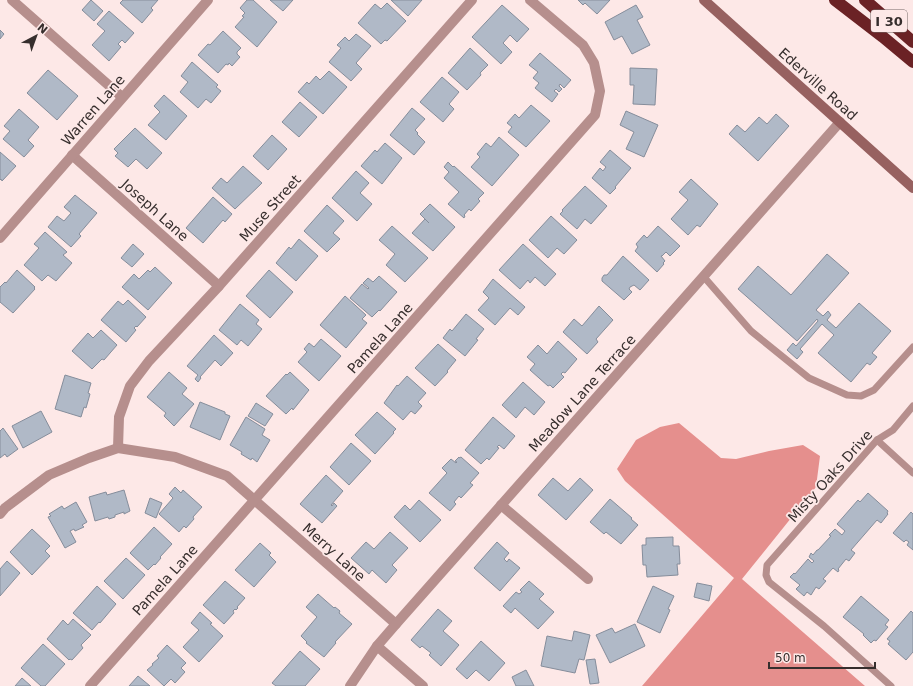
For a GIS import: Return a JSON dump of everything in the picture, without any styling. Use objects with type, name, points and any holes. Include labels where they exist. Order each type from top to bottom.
[{"type":"highway","points":[[835,0],[884,37],[913,62]]},
{"type":"highway","name":"I 30","points":[[865,0],[913,42]]},
{"type":"street","points":[[12,0],[122,98]]},
{"type":"street","name":"Warren Lane","points":[[0,238],[208,0]]},
{"type":"street","name":"Muse Street","points":[[118,448],[119,417],[130,386],[149,361],[219,286],[472,0]]},
{"type":"street","name":"Pamela Lane","points":[[90,686],[595,115],[600,91],[594,63],[583,45],[530,0]]},
{"type":"street","name":"Ederville Road","points":[[704,0],[913,188]]},
{"type":"street","name":"Meadow Lane Terrace","points":[[350,686],[377,646],[396,624],[840,122]]},
{"type":"street","name":"Joseph Lane","points":[[72,155],[219,286]]},
{"type":"street","points":[[0,514],[5,508],[49,475],[89,458],[118,448],[175,457],[227,476],[255,500]]},
{"type":"street","name":"Merry Lane","points":[[255,500],[396,624]]},
{"type":"street","points":[[502,505],[588,579]]},
{"type":"street","points":[[377,646],[423,686]]},
{"type":"lane","points":[[704,277],[757,336],[809,378],[847,395],[862,396],[874,390],[913,347]]},
{"type":"lane","name":"Misty Oaks Drive","points":[[891,686],[824,626],[769,582],[766,575],[768,565],[877,440],[893,430],[913,406]]},
{"type":"lane","points":[[877,440],[913,473]]},
{"type":"shaded area","points":[[679,423],[721,458],[736,459],[803,445],[820,456],[816,487],[742,579],[865,686],[642,686],[734,578],[625,481],[617,469],[636,440],[660,427]]},
{"type":"building","points":[[91,0],[103,11],[94,21],[82,10]]},
{"type":"building","points":[[123,0],[158,0],[151,8],[153,10],[142,23],[120,3]]},
{"type":"building","points":[[247,0],[253,0],[277,22],[257,47],[235,27],[244,17],[242,16],[245,13],[240,8]]},
{"type":"building","points":[[270,0],[293,0],[283,11]]},
{"type":"building","points":[[391,0],[422,0],[408,16]]},
{"type":"building","points":[[578,0],[610,0],[597,14],[585,3],[583,5]]},
{"type":"building","points":[[387,3],[406,21],[387,41],[385,40],[381,44],[358,23],[375,4],[381,9]]},
{"type":"building","points":[[502,5],[529,29],[517,42],[510,35],[503,43],[512,52],[501,64],[472,37]]},
{"type":"building","points":[[636,5],[643,17],[637,20],[650,45],[632,54],[622,36],[614,40],[605,22]]},
{"type":"building","points":[[109,11],[134,33],[125,43],[122,40],[118,44],[121,47],[109,61],[92,45],[105,31],[97,24]]},
{"type":"building","points":[[0,30],[4,34],[0,39]]},
{"type":"building","points":[[223,31],[241,48],[237,52],[240,57],[232,66],[229,63],[228,65],[226,64],[218,73],[198,55]]},
{"type":"building","points":[[356,34],[371,46],[356,63],[362,69],[351,81],[329,62],[341,48],[337,45],[345,37],[349,41]]},
{"type":"building","points":[[470,48],[488,65],[467,90],[448,73]]},
{"type":"building","points":[[540,53],[571,80],[564,88],[560,84],[559,86],[562,89],[559,92],[556,89],[554,91],[558,94],[552,102],[535,88],[539,83],[533,78],[538,72],[529,65]]},
{"type":"building","points":[[192,62],[218,85],[216,87],[221,91],[211,103],[206,99],[198,108],[180,92],[188,82],[181,76]]},
{"type":"building","points":[[630,68],[657,69],[655,105],[633,104],[634,85],[630,85]]},
{"type":"building","points":[[48,70],[78,96],[57,120],[27,93]]},
{"type":"building","points":[[329,71],[347,87],[323,114],[298,92],[307,82],[309,84],[316,76],[320,80]]},
{"type":"building","points":[[442,77],[459,92],[449,104],[454,109],[443,122],[420,102]]},
{"type":"building","points":[[164,95],[187,116],[166,140],[148,125],[160,112],[154,106]]},
{"type":"building","points":[[300,102],[317,117],[299,137],[282,122]]},
{"type":"building","points":[[531,105],[550,121],[526,147],[508,132],[512,127],[507,123],[515,114],[519,118]]},
{"type":"building","points":[[412,108],[425,119],[415,130],[425,142],[414,155],[390,135]]},
{"type":"building","points":[[19,109],[39,127],[28,140],[34,146],[24,157],[3,139],[10,131],[4,126]]},
{"type":"building","points":[[626,111],[658,125],[644,157],[626,149],[634,132],[620,125]]},
{"type":"building","points":[[776,114],[789,126],[758,161],[729,134],[737,125],[745,132],[759,117],[767,124]]},
{"type":"building","points":[[135,128],[162,153],[147,169],[136,159],[128,167],[115,156],[118,153],[114,149]]},
{"type":"building","points":[[272,135],[287,149],[268,170],[253,156]]},
{"type":"building","points":[[499,137],[519,155],[492,186],[471,167],[480,157],[477,154],[486,143],[491,147]]},
{"type":"building","points":[[385,143],[402,158],[382,184],[361,166],[375,150],[377,152]]},
{"type":"building","points":[[610,150],[631,168],[610,194],[592,178],[600,168],[603,171],[606,167],[600,162]]},
{"type":"building","points":[[0,152],[16,166],[2,181],[1,179],[0,180]]},
{"type":"building","points":[[448,162],[484,193],[478,199],[480,201],[471,211],[469,209],[464,215],[464,218],[448,204],[459,192],[444,178],[449,172],[444,167]]},
{"type":"building","points":[[243,166],[262,183],[235,209],[212,188],[221,178],[227,183]]},
{"type":"building","points":[[356,171],[369,183],[360,193],[372,204],[357,221],[332,198]]},
{"type":"building","points":[[691,179],[718,204],[700,227],[697,225],[688,235],[671,219],[688,200],[679,192]]},
{"type":"building","points":[[585,186],[607,206],[591,224],[585,219],[577,229],[560,214]]},
{"type":"building","points":[[75,195],[97,213],[79,234],[81,236],[71,247],[48,227],[57,216],[64,221],[71,213],[64,207]]},
{"type":"building","points":[[213,197],[232,214],[225,222],[223,220],[203,243],[186,228]]},
{"type":"building","points":[[430,204],[455,227],[433,251],[412,233],[425,219],[420,214]]},
{"type":"building","points":[[327,205],[344,221],[333,233],[340,239],[327,252],[304,231]]},
{"type":"building","points":[[551,216],[577,240],[564,254],[557,248],[548,258],[529,240]]},
{"type":"building","points":[[392,226],[428,258],[405,282],[386,265],[395,254],[379,240]]},
{"type":"building","points":[[658,226],[680,246],[670,256],[666,252],[661,256],[665,261],[657,272],[635,251],[638,247],[636,244],[644,235],[647,238]]},
{"type":"building","points":[[45,232],[67,252],[63,255],[72,263],[56,281],[48,275],[42,281],[24,265],[39,248],[34,244]]},
{"type":"building","points":[[299,239],[318,256],[296,281],[276,263],[289,247],[291,249]]},
{"type":"building","points":[[133,244],[144,254],[132,267],[121,258]]},
{"type":"building","points":[[523,244],[556,274],[545,286],[535,277],[530,283],[528,280],[520,289],[499,270]]},
{"type":"building","points":[[827,254],[849,273],[816,310],[823,316],[828,311],[831,315],[827,320],[836,328],[859,303],[891,331],[872,353],[877,357],[870,365],[867,363],[851,382],[818,353],[834,335],[822,324],[800,349],[803,352],[797,359],[787,350],[793,343],[796,346],[818,321],[817,319],[797,341],[738,289],[758,266],[791,295]]},
{"type":"building","points":[[623,256],[649,280],[640,290],[634,285],[630,287],[629,289],[632,292],[624,300],[602,281],[604,275],[607,275]]},
{"type":"building","points":[[155,267],[172,283],[148,310],[122,287],[134,274],[139,279],[148,270],[150,272]]},
{"type":"building","points":[[17,270],[35,287],[35,289],[13,313],[0,302],[0,287],[5,282],[6,283]]},
{"type":"building","points":[[269,270],[293,292],[270,318],[246,296]]},
{"type":"building","points":[[379,276],[397,292],[380,311],[379,310],[372,317],[350,298],[362,284],[368,289],[369,288],[363,283],[368,278],[373,282]]},
{"type":"building","points":[[493,279],[525,307],[518,315],[510,308],[495,325],[478,310],[489,298],[483,292]]},
{"type":"building","points":[[345,296],[366,315],[362,319],[367,323],[346,348],[320,325]]},
{"type":"building","points":[[128,300],[146,317],[137,327],[136,326],[134,328],[136,330],[126,342],[101,320],[118,301],[123,305]]},
{"type":"building","points":[[240,304],[259,320],[256,324],[262,329],[248,346],[241,340],[237,345],[219,330]]},
{"type":"building","points":[[599,306],[613,320],[596,339],[598,342],[587,354],[563,332],[574,319],[582,326]]},
{"type":"building","points":[[466,314],[484,329],[476,339],[478,340],[465,356],[443,338],[450,329],[452,331]]},
{"type":"building","points":[[101,330],[117,345],[104,360],[102,359],[92,369],[72,351],[88,333],[93,338]]},
{"type":"building","points":[[214,335],[233,353],[221,366],[215,360],[200,377],[201,378],[198,382],[195,379],[198,375],[187,366]]},
{"type":"building","points":[[321,339],[341,356],[319,381],[298,362],[307,352],[304,349],[309,343],[314,347]]},
{"type":"building","points":[[558,341],[577,359],[565,373],[563,372],[561,374],[564,377],[553,388],[550,385],[548,386],[530,370],[535,364],[527,357],[538,345],[547,354]]},
{"type":"building","points":[[438,344],[456,360],[447,371],[448,372],[435,386],[415,368]]},
{"type":"building","points":[[169,372],[187,388],[182,394],[194,404],[174,426],[164,416],[166,413],[147,397]]},
{"type":"building","points":[[290,372],[309,390],[293,410],[292,408],[286,414],[266,396],[286,374],[287,375]]},
{"type":"building","points":[[65,375],[91,383],[86,408],[84,407],[81,417],[55,409]]},
{"type":"building","points":[[407,376],[426,393],[418,402],[422,406],[415,414],[411,411],[403,420],[384,403],[397,385],[398,386]]},
{"type":"building","points":[[523,382],[545,402],[534,415],[525,407],[516,418],[502,405]]},
{"type":"building","points":[[200,402],[225,412],[225,414],[230,416],[220,440],[190,427]]},
{"type":"building","points":[[256,403],[273,414],[265,426],[248,416]]},
{"type":"building","points":[[41,411],[52,432],[23,448],[12,426]]},
{"type":"building","points":[[377,412],[396,429],[375,454],[355,435]]},
{"type":"building","points":[[246,417],[265,429],[262,435],[270,440],[257,462],[252,458],[251,460],[241,454],[242,452],[230,445]]},
{"type":"building","points":[[493,417],[515,436],[504,449],[499,445],[497,447],[499,448],[489,460],[487,458],[481,464],[465,450]]},
{"type":"building","points":[[3,428],[18,449],[7,457],[5,454],[0,458],[0,431]]},
{"type":"building","points":[[351,443],[371,461],[349,485],[330,467]]},
{"type":"building","points":[[461,457],[479,473],[470,483],[473,485],[461,498],[459,496],[454,502],[456,504],[450,511],[429,493],[447,473],[442,468],[451,459],[456,463],[457,462],[455,461]]},
{"type":"building","points":[[326,475],[343,491],[331,505],[332,506],[334,503],[337,506],[322,523],[300,504]]},
{"type":"building","points":[[553,478],[568,491],[580,478],[593,490],[566,520],[538,495]]},
{"type":"building","points":[[175,487],[181,493],[183,490],[202,507],[186,528],[184,526],[179,532],[159,514],[173,498],[169,494]]},
{"type":"building","points":[[124,490],[130,511],[124,514],[124,512],[115,515],[115,517],[109,519],[108,517],[95,521],[89,497],[106,492],[107,495]]},
{"type":"building","points":[[868,493],[888,511],[888,514],[881,523],[877,520],[851,550],[855,553],[849,561],[846,559],[838,569],[838,572],[833,568],[823,579],[826,581],[819,589],[816,587],[811,595],[807,592],[804,596],[796,589],[800,585],[790,577],[794,573],[795,574],[808,559],[812,563],[814,561],[809,557],[811,553],[813,555],[831,536],[829,535],[835,529],[842,535],[845,531],[837,524],[858,500],[860,502]]},
{"type":"building","points":[[150,498],[162,503],[156,518],[145,513]]},
{"type":"building","points":[[610,499],[638,525],[621,544],[606,532],[604,534],[590,522]]},
{"type":"building","points":[[419,500],[441,520],[420,542],[394,517],[405,505],[410,510]]},
{"type":"building","points":[[76,502],[87,522],[82,525],[84,527],[75,531],[74,529],[70,531],[76,542],[65,548],[48,517],[51,516],[49,514],[62,506],[64,509]]},
{"type":"building","points":[[911,512],[913,514],[913,550],[907,545],[909,542],[906,540],[904,542],[893,533]]},
{"type":"building","points":[[154,527],[172,544],[155,565],[154,564],[148,570],[130,553]]},
{"type":"building","points":[[32,529],[50,546],[45,551],[50,556],[32,575],[10,552]]},
{"type":"building","points":[[390,532],[408,548],[392,565],[397,570],[386,583],[372,570],[369,574],[351,558],[366,542],[374,549]]},
{"type":"building","points":[[673,537],[673,546],[679,546],[680,564],[677,564],[678,575],[647,577],[646,565],[643,565],[642,545],[646,545],[646,538]]},
{"type":"building","points":[[497,542],[509,553],[504,559],[507,562],[509,559],[520,568],[500,591],[474,568]]},
{"type":"building","points":[[260,543],[271,553],[269,555],[276,562],[254,587],[235,570]]},
{"type":"building","points":[[126,558],[145,575],[123,599],[104,581]]},
{"type":"building","points":[[7,561],[20,573],[0,596],[0,569]]},
{"type":"building","points":[[225,581],[245,598],[224,624],[203,605]]},
{"type":"building","points":[[529,581],[544,594],[539,599],[554,612],[538,629],[515,608],[511,613],[503,606],[516,592],[519,594],[522,592],[520,590]]},
{"type":"building","points":[[697,583],[712,586],[709,601],[694,597]]},
{"type":"building","points":[[97,586],[116,604],[92,630],[73,613]]},
{"type":"building","points":[[653,586],[674,596],[668,609],[670,610],[660,633],[637,622]]},
{"type":"building","points":[[318,594],[334,608],[335,607],[340,611],[339,613],[352,624],[335,642],[336,643],[324,657],[306,643],[307,642],[301,636],[317,617],[306,607]]},
{"type":"building","points":[[861,596],[889,620],[885,625],[888,627],[876,641],[874,640],[871,643],[863,635],[864,634],[843,617]]},
{"type":"building","points":[[438,609],[452,621],[443,631],[459,645],[441,666],[429,655],[431,653],[422,646],[420,648],[411,640]]},
{"type":"building","points":[[911,611],[913,613],[913,652],[906,660],[888,644],[890,641],[887,639]]},
{"type":"building","points":[[200,612],[223,636],[199,662],[183,647],[199,630],[191,623]]},
{"type":"building","points":[[73,619],[91,635],[81,645],[83,648],[72,660],[69,660],[47,639],[63,620],[68,625]]},
{"type":"building","points":[[635,624],[645,646],[610,663],[596,635],[612,628],[615,633]]},
{"type":"building","points":[[574,631],[590,635],[584,660],[579,659],[575,673],[541,666],[547,636],[572,641]]},
{"type":"building","points":[[481,641],[505,663],[489,681],[476,670],[467,679],[456,669]]},
{"type":"building","points":[[43,644],[65,664],[45,686],[41,686],[21,668]]},
{"type":"building","points":[[167,645],[186,663],[181,668],[185,672],[175,683],[171,679],[164,686],[147,670],[159,658],[157,656]]},
{"type":"building","points":[[300,651],[320,669],[305,686],[276,686],[272,683]]},
{"type":"building","points":[[595,659],[599,683],[590,684],[586,660]]},
{"type":"building","points":[[526,670],[534,686],[516,686],[512,677]]},
{"type":"building","points":[[138,676],[150,686],[129,686]]},
{"type":"building","points":[[22,678],[31,686],[15,686]]}]
